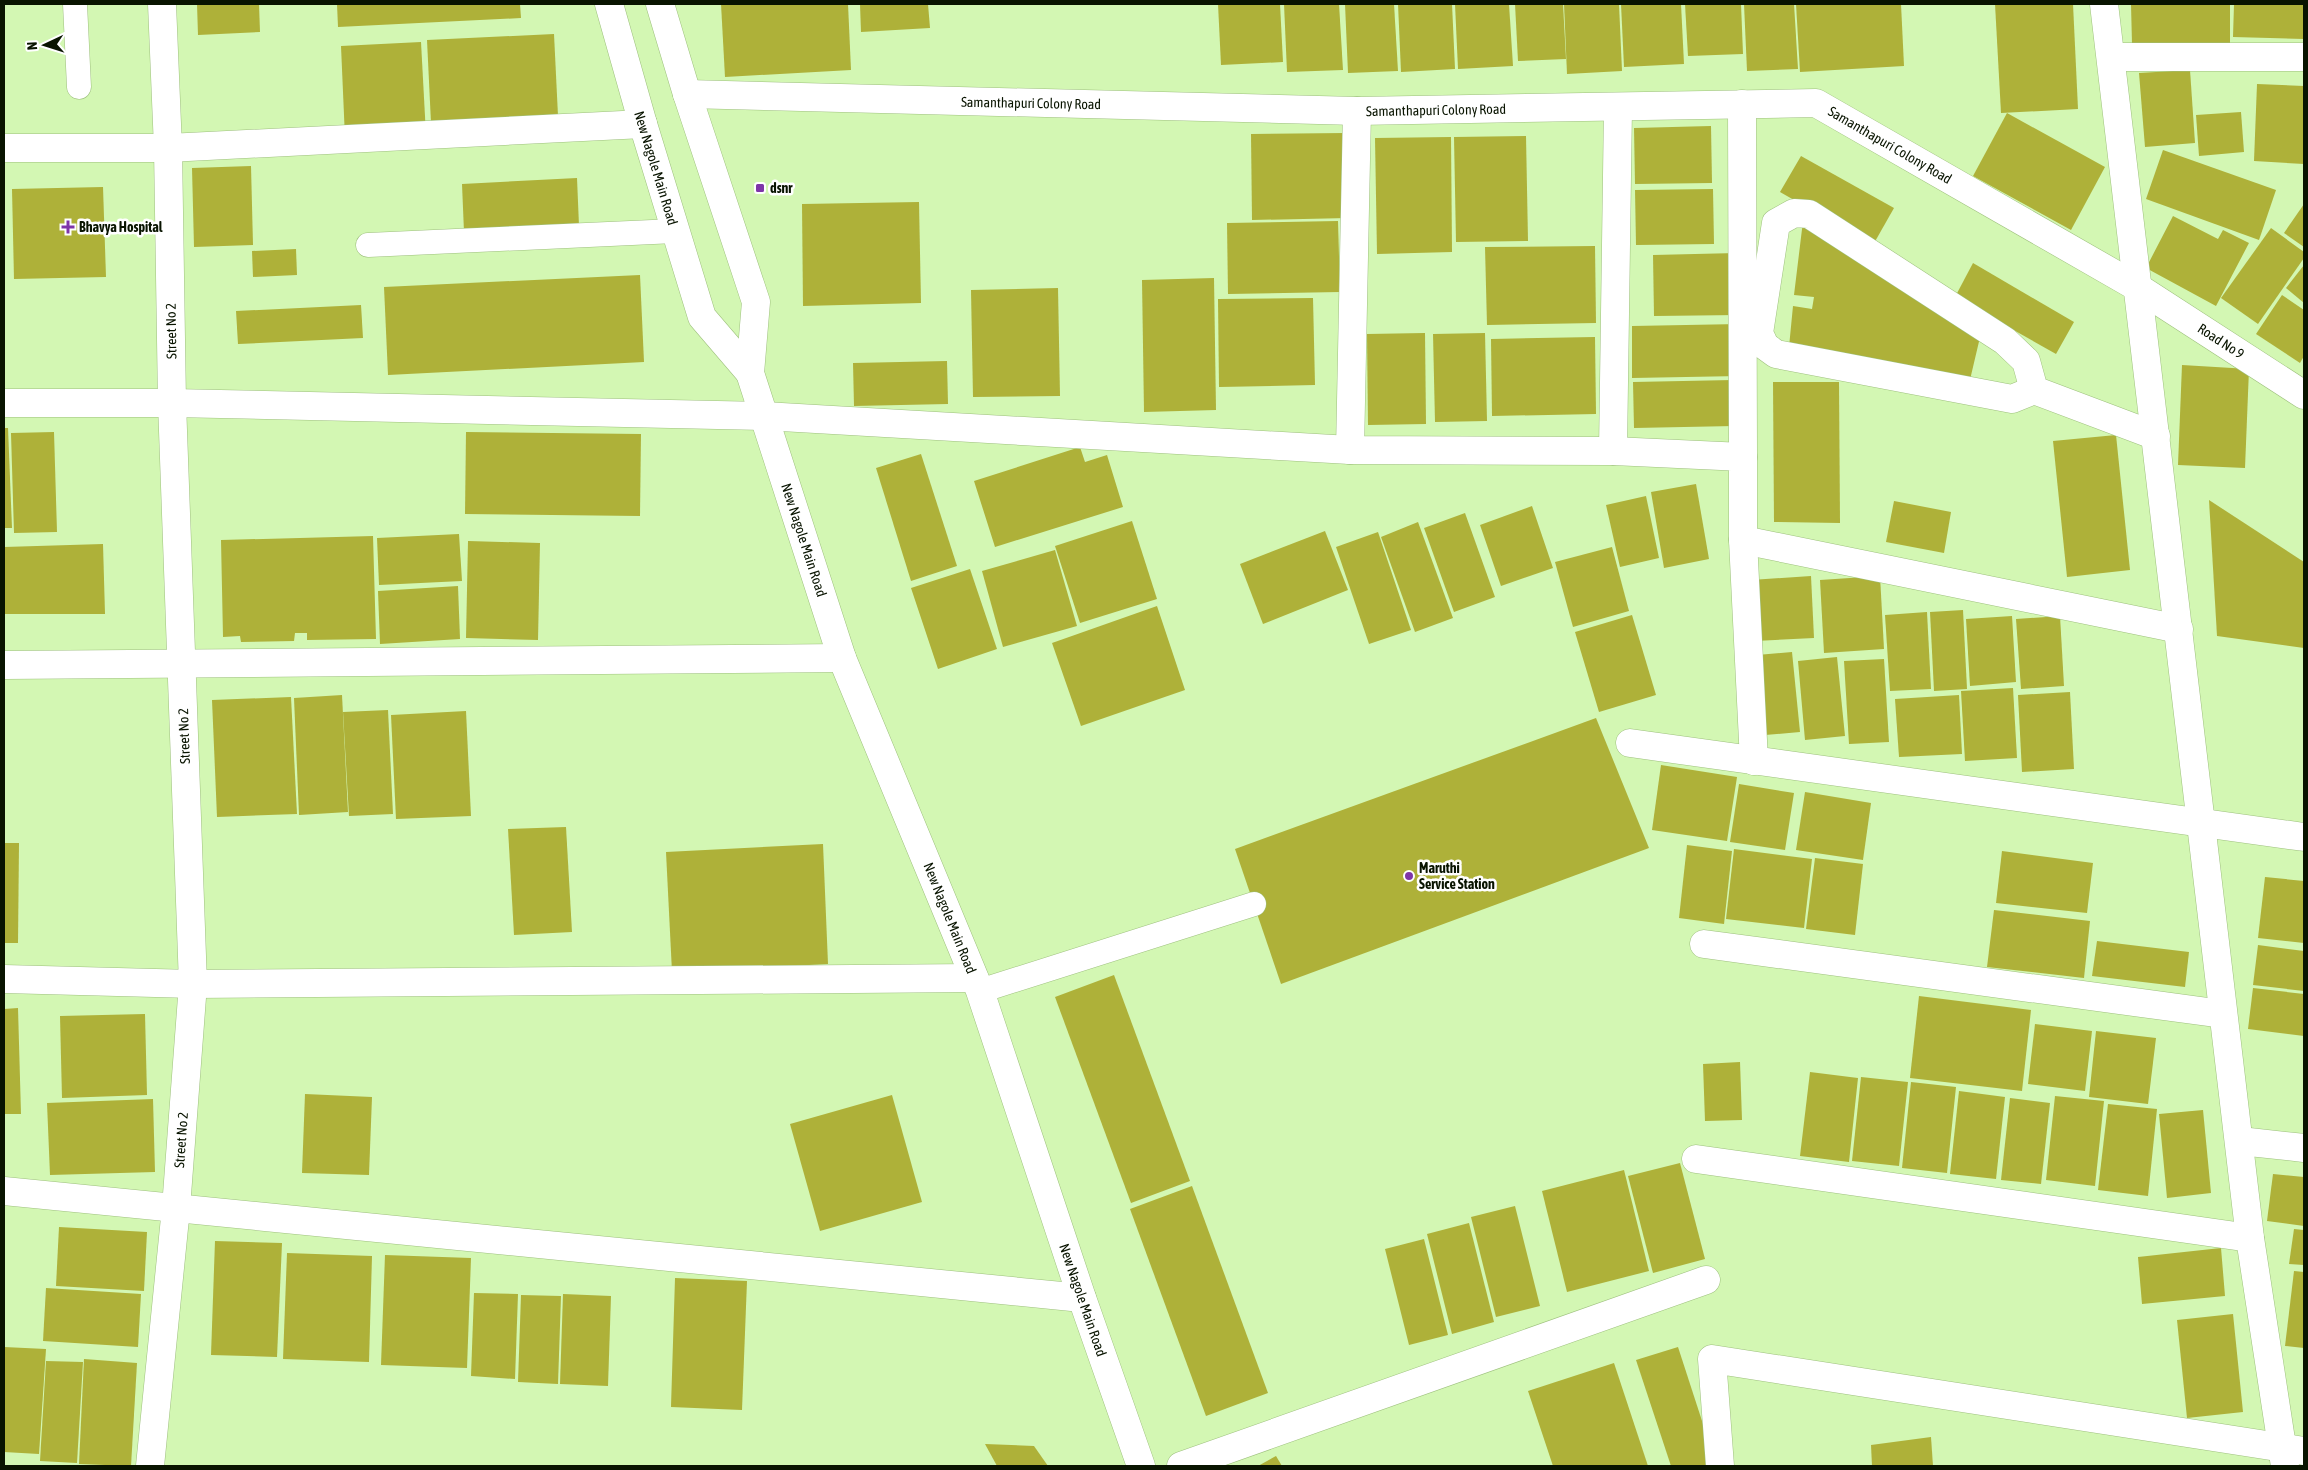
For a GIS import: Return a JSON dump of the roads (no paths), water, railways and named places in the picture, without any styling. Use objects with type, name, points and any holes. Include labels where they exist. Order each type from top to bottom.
[{"type":"street","name":"Street No 2","points":[[150,1466],[176,1208],[193,984],[172,403],[168,148],[162,4]]},
{"type":"street","name":"New Nagole Main Road","points":[[609,4],[643,124],[702,317],[750,373],[842,658],[977,984],[1082,1298],[1141,1466]]},
{"type":"street","name":"New Nagole Main Road","points":[[660,4],[687,94],[756,302],[750,373]]},
{"type":"street","points":[[1720,1466],[1712,1359],[2291,1455],[2250,1238],[2104,4]]},
{"type":"street","points":[[2111,56],[2304,57]]},
{"type":"street","name":"Samanthapuri Colony Road","points":[[687,94],[1356,111],[1816,103],[2137,287]]},
{"type":"street","points":[[1742,104],[1743,540],[1754,761]]},
{"type":"street","points":[[1613,451],[1618,107]]},
{"type":"street","points":[[1350,450],[1356,111]]},
{"type":"street","points":[[4,148],[168,148],[643,124]]},
{"type":"street","points":[[2034,390],[2026,361],[2004,341],[1809,214],[1794,213],[1776,223],[1758,333],[1765,346],[1776,354],[2012,399],[2034,390],[2156,436]]},
{"type":"street","name":"Road No 9","points":[[2137,287],[2304,395]]},
{"type":"street","points":[[4,403],[172,403],[764,416],[1350,450],[1613,451],[1743,457]]},
{"type":"street","points":[[1743,540],[2179,629]]},
{"type":"street","points":[[4,665],[842,658]]},
{"type":"street","points":[[1630,743],[2304,837]]},
{"type":"street","points":[[1704,944],[2223,1014]]},
{"type":"street","points":[[4,979],[193,984],[977,984]]},
{"type":"street","points":[[2240,1141],[2304,1148]]},
{"type":"street","points":[[1696,1159],[2250,1238]]},
{"type":"street","points":[[4,1191],[1082,1298]]},
{"type":"street","points":[[1181,1466],[1706,1280]]},
{"type":"lane","points":[[75,4],[79,87]]},
{"type":"lane","points":[[368,245],[675,230]]},
{"type":"lane","points":[[977,984],[1254,904]]},
{"type":"place","name":"dsnr","points":[[760,188]]},
{"type":"place","name":"Bhavya Hospital","points":[[68,227]]},
{"type":"place","name":"Maruthi Service Station","points":[[1409,876]]}]
